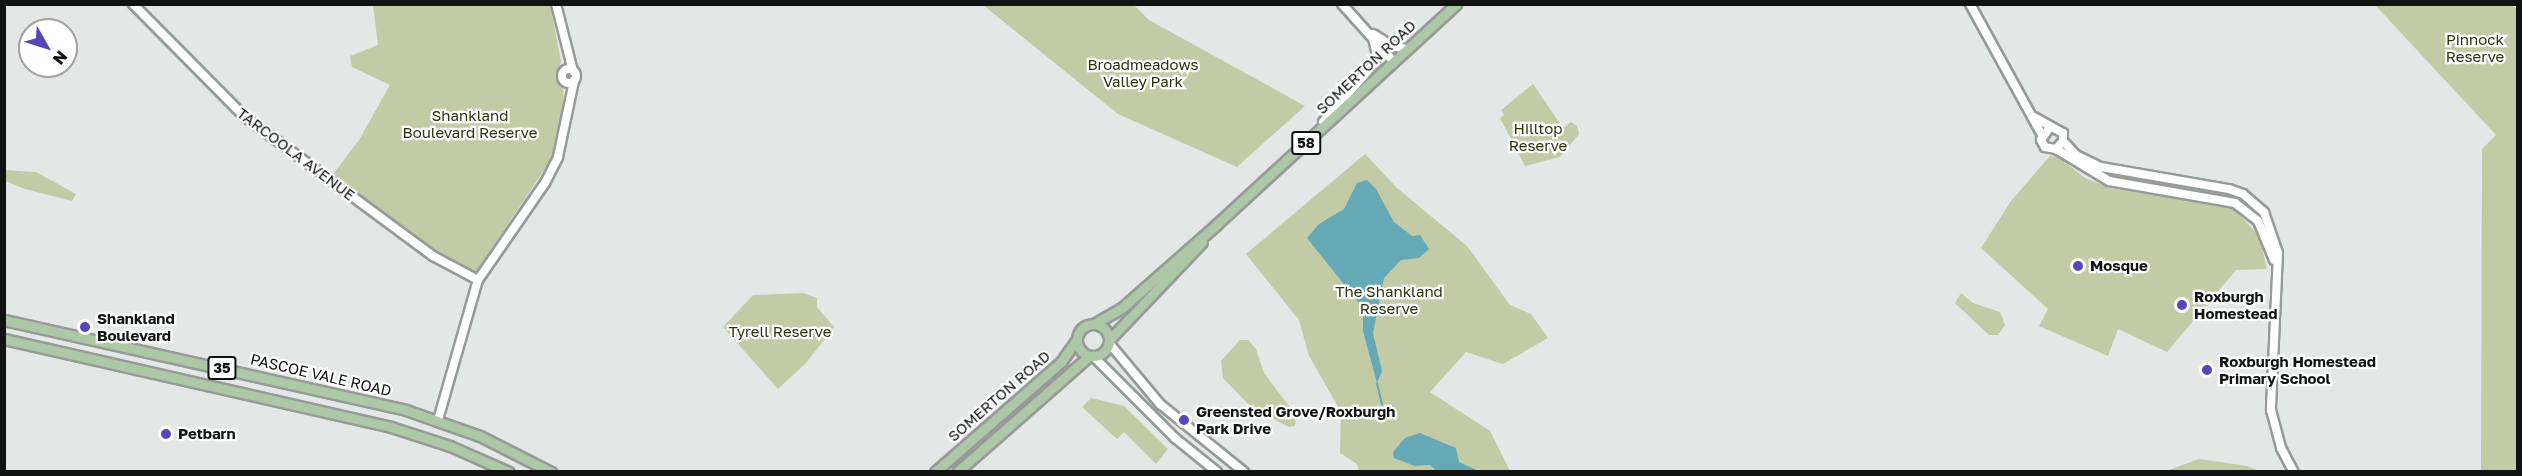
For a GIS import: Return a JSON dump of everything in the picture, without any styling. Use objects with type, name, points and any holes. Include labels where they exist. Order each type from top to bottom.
[{"type":"main road","name":"SOMERTON ROAD","points":[[1094,324],[1123,307],[1180,253],[1217,224],[1456,4]]},
{"type":"main road","name":"SOMERTON ROAD","points":[[1109,341],[1217,224]]},
{"type":"main road","name":"PASCOE VALE ROAD","points":[[4,320],[385,405],[438,420],[503,446],[551,471]]},
{"type":"main road","points":[[19,343],[24,324]]},
{"type":"main road","name":"58","points":[[1077,339],[1081,330],[1094,324]]},
{"type":"main road","points":[[1094,324],[1102,327],[1109,341]]},
{"type":"main road","name":"35","points":[[4,339],[391,427],[450,446],[509,471]]},
{"type":"main road","name":"SOMERTON ROAD","points":[[935,471],[1061,362],[1077,339]]},
{"type":"main road","points":[[1077,339],[1081,351],[1091,356]]},
{"type":"main road","name":"58","points":[[1091,356],[1102,354],[1109,341]]},
{"type":"main road","name":"SOMERTON ROAD","points":[[957,471],[1091,356]]},
{"type":"street","name":"TARCOOLA AVENUE","points":[[133,4],[245,117],[434,256],[478,280]]},
{"type":"street","points":[[556,4],[566,53],[568,71],[565,82],[571,110]]},
{"type":"street","points":[[1342,4],[1394,62]]},
{"type":"street","points":[[1970,4],[2042,135],[2045,147],[2056,149],[2109,181],[2235,203],[2265,233],[2276,266]]},
{"type":"street","points":[[1360,25],[1392,46],[1408,50]]},
{"type":"street","points":[[1310,140],[1374,64],[1377,56],[1373,38]]},
{"type":"street","points":[[438,420],[478,280],[545,183],[558,157],[571,110],[574,81],[568,71]]},
{"type":"street","points":[[565,82],[574,81]]},
{"type":"street","points":[[2029,112],[2049,128],[2059,130],[2064,141],[2076,154],[2101,167],[2215,186],[2243,194],[2271,224],[2278,253],[2271,410],[2281,448],[2294,471]]},
{"type":"street","points":[[2042,135],[2049,128]]},
{"type":"street","points":[[2056,149],[2064,141]]},
{"type":"street","points":[[1109,341],[1160,404],[1220,455],[1244,471]]},
{"type":"street","points":[[1091,356],[1149,414],[1214,469],[1220,455]]},
{"type":"green space","name":"Pinnock Reserve","points":[[2512,4],[2518,11],[2517,471],[2481,471],[2482,149],[2496,135],[2375,5]]},
{"type":"green space","name":"Shankland Boulevard Reserve","points":[[373,5],[550,5],[561,61],[558,77],[563,88],[564,112],[554,155],[476,272],[435,253],[331,177],[359,140],[390,85],[352,67],[350,56],[378,45]]},
{"type":"green space","name":"Broadmeadows Valley Park","points":[[983,5],[1134,5],[1149,20],[1305,106],[1237,167],[1118,114]]},
{"type":"green space","name":"Hilltop Reserve","points":[[1533,84],[1563,128],[1571,122],[1577,126],[1579,134],[1560,157],[1525,166],[1500,118],[1504,115],[1501,110]]},
{"type":"green space","name":"The Shankland Reserve","points":[[1365,154],[1397,188],[1467,246],[1510,305],[1531,314],[1548,338],[1503,364],[1466,352],[1430,392],[1490,431],[1510,471],[1359,471],[1357,464],[1340,453],[1341,412],[1309,356],[1299,320],[1246,254]]},
{"type":"green space","points":[[2050,156],[2058,157],[2085,178],[2110,188],[2222,205],[2236,211],[2259,236],[2267,269],[2236,270],[2167,352],[2118,329],[2108,356],[2039,326],[2048,309],[1981,248],[2011,201]]},
{"type":"green space","points":[[4,170],[36,172],[76,194],[72,201],[25,189],[5,181]]},
{"type":"green space","name":"Tyrell Reserve","points":[[803,293],[817,298],[817,307],[834,327],[806,363],[778,389],[723,327],[753,295]]},
{"type":"green space","points":[[1961,293],[1973,303],[2000,312],[2005,325],[1998,335],[1989,335],[1955,303]]},
{"type":"green space","points":[[1240,340],[1248,340],[1256,349],[1264,373],[1296,415],[1295,426],[1289,427],[1252,408],[1223,378],[1221,361]]},
{"type":"green space","points":[[1091,398],[1124,406],[1168,449],[1156,464],[1124,432],[1117,439],[1082,407]]},
{"type":"green space","points":[[2199,459],[2247,466],[2260,471],[2166,471]]},
{"type":"water","points":[[1367,180],[1376,189],[1394,222],[1412,236],[1420,235],[1429,249],[1419,258],[1401,260],[1384,278],[1373,333],[1382,371],[1377,383],[1363,331],[1363,308],[1307,238],[1319,224],[1344,209],[1357,183]]},
{"type":"water","points":[[1420,433],[1456,448],[1459,462],[1479,471],[1437,471],[1430,465],[1415,466],[1394,458],[1393,452],[1405,438]]},
{"type":"waterway","points":[[1377,383],[1382,404]]},
{"type":"place","name":"Mosque","points":[[2078,266]]},
{"type":"place","name":"Roxburgh Homestead","points":[[2182,305]]},
{"type":"place","name":"Shankland Boulevard","points":[[85,327]]},
{"type":"place","name":"Roxburgh Homestead Primary School","points":[[2207,370]]},
{"type":"place","name":"Greensted Grove/Roxburgh Park Drive","points":[[1184,420]]},
{"type":"place","name":"Petbarn","points":[[166,434]]}]
